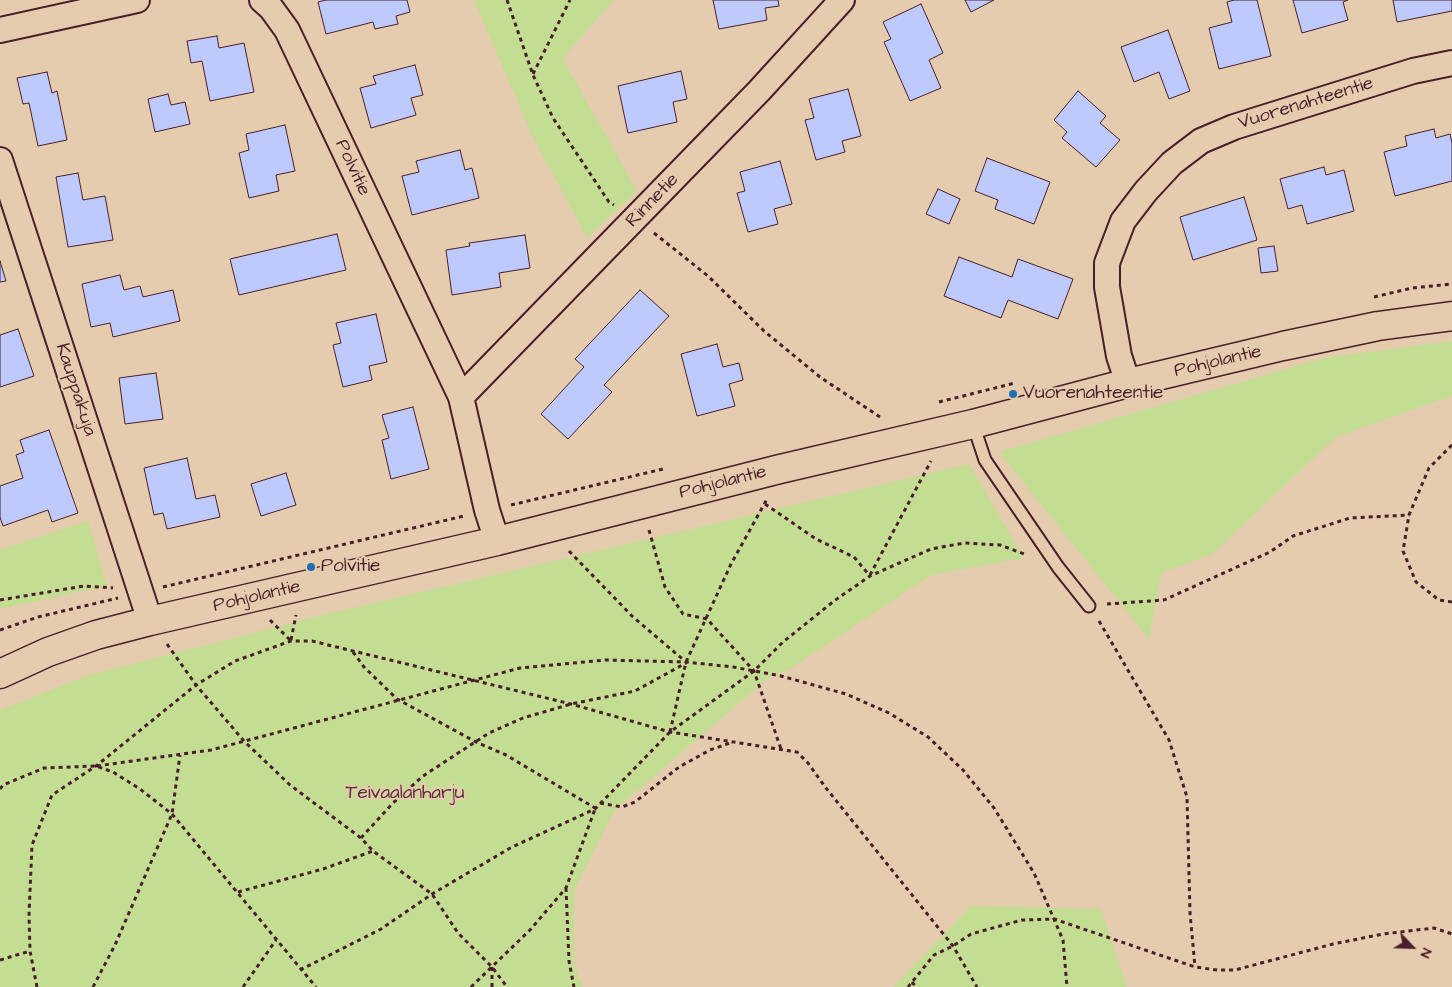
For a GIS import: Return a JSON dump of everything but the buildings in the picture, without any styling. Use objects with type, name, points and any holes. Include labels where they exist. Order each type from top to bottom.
[{"type":"main road","name":"Pohjolantie","points":[[0,674],[64,646],[96,635],[156,630],[641,503],[973,424],[1128,383],[1378,326],[1452,316]]},
{"type":"street","points":[[0,30],[137,0]]},
{"type":"street","name":"Polvitie","points":[[262,0],[271,8],[287,30],[461,398],[487,510],[497,541]]},
{"type":"street","name":"Rinnetie","points":[[461,398],[759,91],[842,0]]},
{"type":"street","name":"Vuorenahteentie","points":[[1128,383],[1119,356],[1108,287],[1107,264],[1123,221],[1146,191],[1172,163],[1201,141],[1234,127],[1413,71],[1452,62]]},
{"type":"street","name":"Kauppakuja","points":[[0,160],[141,593],[156,630]]},
{"type":"lane","points":[[973,424],[985,460],[1058,567],[1089,606]]},
{"type":"path","points":[[533,75],[570,0]]},
{"type":"path","points":[[509,1],[533,75],[552,118],[609,202],[636,218],[708,276],[764,331],[820,377],[880,417]]},
{"type":"path","points":[[870,576],[928,468],[943,431]]},
{"type":"path","points":[[1452,445],[1429,468],[1409,515],[1403,551],[1416,582],[1439,600],[1452,602]]},
{"type":"path","points":[[670,732],[686,662],[732,564],[765,504],[780,469]]},
{"type":"path","points":[[641,503],[665,587],[683,614],[707,619],[754,671],[782,749]]},
{"type":"path","points":[[765,504],[816,539],[854,557],[870,576]]},
{"type":"path","points":[[1195,967],[1190,913],[1187,797],[1169,740],[1089,606],[1164,600],[1270,552],[1293,536],[1350,518],[1409,515]]},
{"type":"path","points":[[471,987],[530,930],[566,888],[595,809],[600,803],[670,732],[754,671],[784,642],[834,601],[870,576],[932,549],[964,543],[1000,545],[1058,567]]},
{"type":"path","points":[[567,549],[633,616],[686,662]]},
{"type":"path","points":[[0,600],[84,586],[141,593]]},
{"type":"path","points":[[291,641],[298,606]]},
{"type":"path","points":[[264,615],[291,641]]},
{"type":"path","points":[[156,630],[196,685],[244,741],[290,786],[361,838],[373,851],[432,894],[458,932],[492,967],[507,987]]},
{"type":"path","points":[[37,987],[30,950],[29,915],[32,845],[52,795],[96,766],[196,685],[235,661],[291,641],[312,641],[571,704],[670,732],[797,752],[808,763],[953,946],[977,987]]},
{"type":"path","points":[[352,650],[364,667],[397,699],[476,742],[506,755],[595,809]]},
{"type":"path","points":[[0,789],[3,785],[44,768],[96,766],[180,755],[244,741],[520,668],[605,660],[686,662],[781,676],[846,694],[889,713],[928,737],[963,770],[994,808],[1034,873],[1063,940],[1067,987]]},
{"type":"path","points":[[361,838],[392,804],[423,776],[489,733],[523,718],[571,704],[635,691],[686,662]]},
{"type":"path","points":[[600,803],[622,807],[634,802],[679,767],[710,750],[735,741]]},
{"type":"path","points":[[93,987],[119,936],[172,814],[180,755]]},
{"type":"path","points":[[96,766],[113,772],[140,789],[172,814],[316,987]]},
{"type":"path","points":[[300,970],[381,929],[432,894],[512,847],[595,809]]},
{"type":"path","points":[[237,892],[323,869],[373,851]]},
{"type":"path","points":[[566,888],[569,961],[574,987]]},
{"type":"path","points":[[908,987],[934,954],[953,946],[971,934],[1013,923],[1054,920],[1195,967],[1235,970],[1333,944],[1383,934],[1434,928],[1452,934]]},
{"type":"path","points":[[243,987],[276,940]]},
{"type":"path","points":[[0,960],[30,950]]},
{"type":"path","points":[[492,967],[492,987]]},
{"type":"path","points":[[912,982],[916,987]]},
{"type":"green space","points":[[474,0],[613,0],[563,59],[637,191],[587,238],[532,135]]},
{"type":"green space","points":[[1452,341],[1452,396],[1336,437],[1212,554],[1161,573],[1149,639],[999,452],[1324,358]]},
{"type":"green space","name":"Teivaalanharju","points":[[969,464],[1024,558],[931,575],[790,669],[769,677],[614,811],[574,890],[574,966],[583,987],[0,987],[0,711],[3,709],[86,676],[323,615]]},
{"type":"green space","points":[[88,521],[107,586],[0,609],[0,548],[3,549]]},
{"type":"green space","points":[[971,906],[1101,909],[1127,987],[893,987]]},
{"type":"place","name":"Vuorenahteentie","points":[[1013,394]]},
{"type":"place","name":"Polvitie","points":[[311,567]]}]
